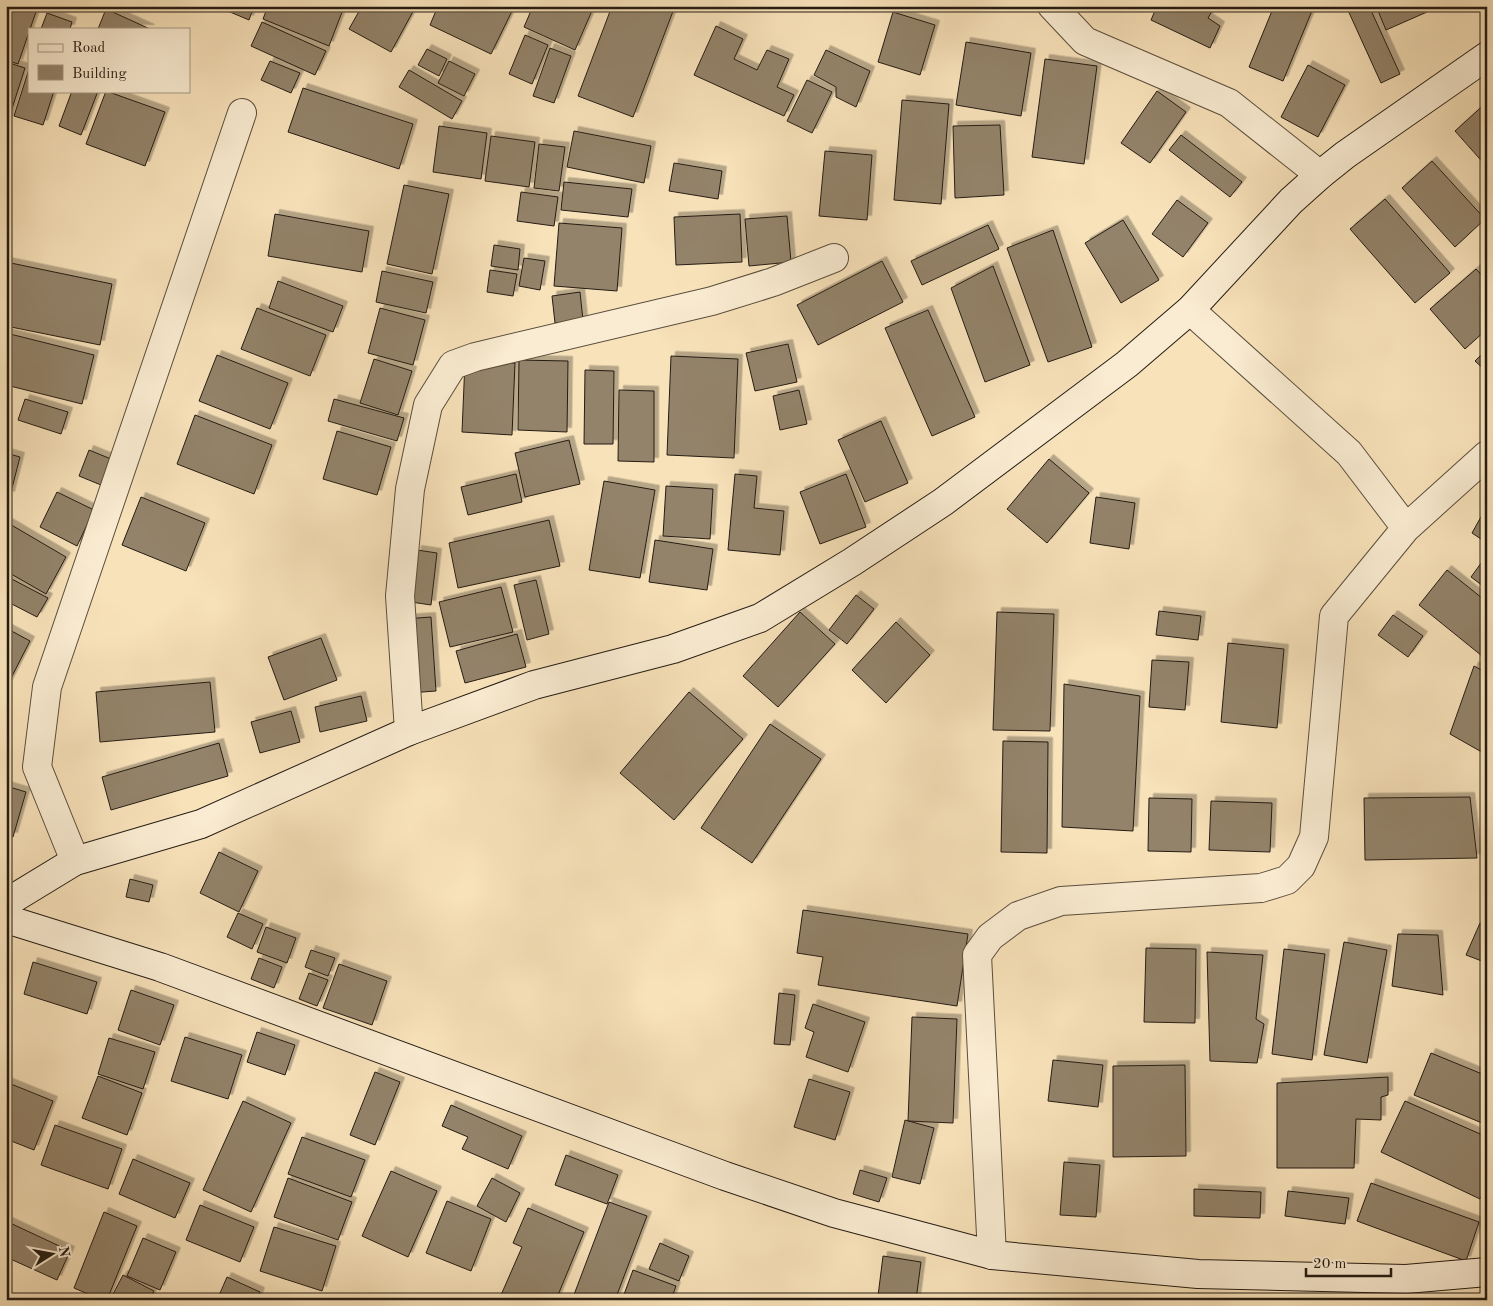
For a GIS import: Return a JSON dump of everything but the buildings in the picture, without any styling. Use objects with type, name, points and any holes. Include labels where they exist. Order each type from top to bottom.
[{"type":"street","points":[[1052,6],[1085,41],[1229,103],[1320,175]]},
{"type":"street","points":[[6,903],[75,861],[201,824],[409,731],[534,685],[673,649],[760,618],[852,562],[943,502],[1127,364],[1190,310],[1290,201],[1320,175],[1353,149],[1487,56]]},
{"type":"street","points":[[75,861],[37,767],[47,687],[242,112]]},
{"type":"street","points":[[409,731],[400,596],[410,489],[428,405],[453,365],[475,357],[712,301],[773,282],[834,258]]},
{"type":"street","points":[[1190,310],[1349,453],[1406,528]]},
{"type":"street","points":[[992,1255],[977,955],[990,937],[1018,916],[1061,901],[1261,888],[1287,880],[1301,866],[1314,837],[1334,616],[1406,528],[1487,454]]},
{"type":"street","points":[[6,919],[160,967],[716,1173],[834,1213],[992,1255],[1198,1274],[1403,1289],[1487,1272]]}]
